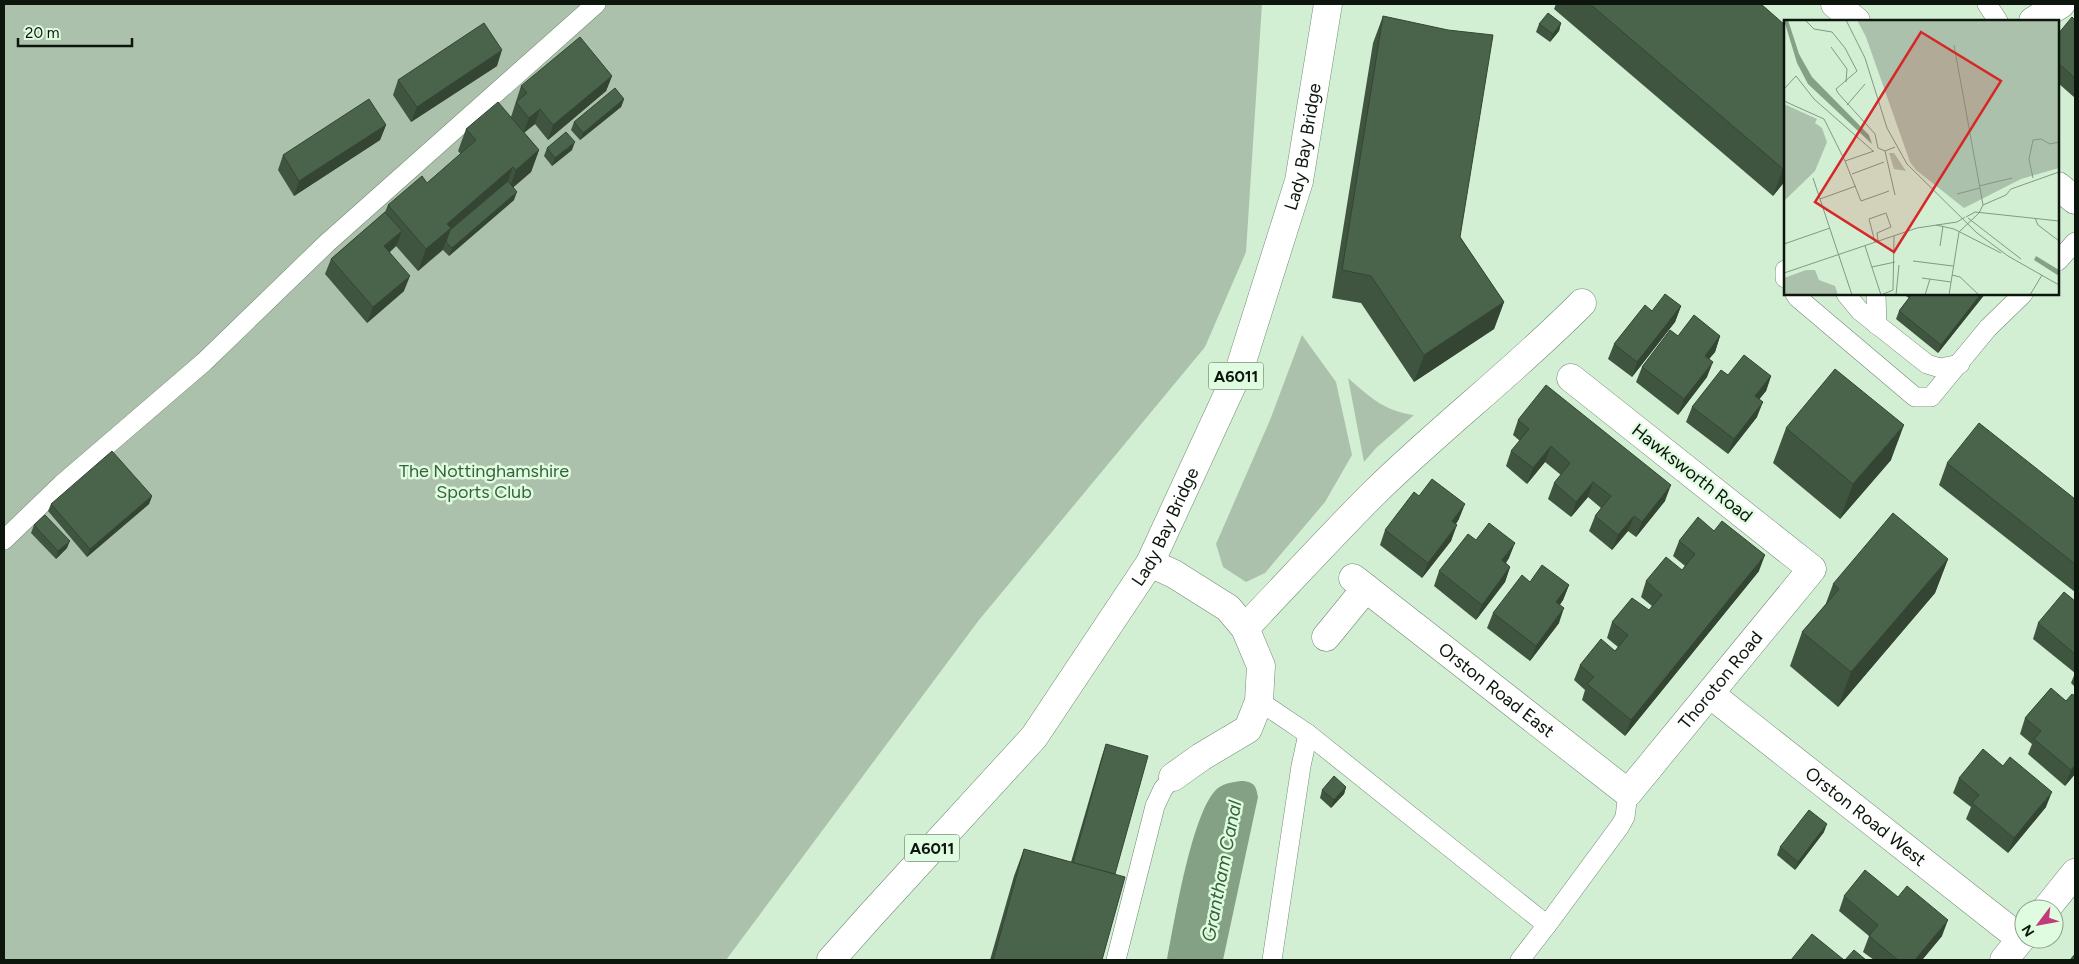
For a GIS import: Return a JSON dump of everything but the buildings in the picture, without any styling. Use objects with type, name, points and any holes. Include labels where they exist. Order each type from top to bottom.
[{"type":"main road","name":"Lady Bay Bridge","points":[[832,960],[1034,737],[1150,563],[1240,368],[1298,181],[1328,4]]},
{"type":"main road","points":[[1835,4],[1855,20]]},
{"type":"main road","points":[[2035,20],[2061,4]]},
{"type":"main road","points":[[1245,628],[1374,493],[1470,404],[1549,336],[1582,303]]},
{"type":"main road","name":"Hawksworth Road","points":[[1571,378],[1812,569]]},
{"type":"main road","points":[[1150,563],[1174,574],[1228,608],[1245,628],[1261,666],[1259,701],[1248,729],[1201,757],[1173,777]]},
{"type":"main road","name":"Thoroton Road","points":[[1628,793],[1812,569]]},
{"type":"main road","name":"Orston Road East","points":[[1326,637],[1359,583],[1628,793]]},
{"type":"main road","name":"Orston Road West","points":[[1710,694],[2014,931]]},
{"type":"main road","points":[[2054,899],[2075,873]]},
{"type":"main road","points":[[2004,960],[2014,947]]},
{"type":"lane","points":[[4,540],[62,484],[204,362],[327,243],[596,4]]},
{"type":"lane","points":[[1987,4],[1997,20]]},
{"type":"lane","points":[[2059,260],[2075,242]]},
{"type":"lane","points":[[1796,295],[1915,397],[1931,397],[1960,364],[2007,301],[2021,295]]},
{"type":"lane","points":[[1847,295],[1860,311],[1927,364],[1940,368],[1960,364]]},
{"type":"lane","points":[[1876,295],[1877,325]]},
{"type":"lane","points":[[1259,701],[1308,734],[1547,925]]},
{"type":"lane","points":[[1272,960],[1301,766],[1308,734]]},
{"type":"lane","points":[[1116,960],[1154,806],[1163,789],[1173,777]]},
{"type":"lane","points":[[1520,960],[1620,826],[1625,817],[1628,793]]},
{"type":"green space","name":"The Nottinghamshire Sports Club","points":[[4,4],[1262,4],[1246,252],[1205,347],[979,620],[726,960],[4,960]]},
{"type":"green space","points":[[1302,335],[1336,382],[1352,455],[1325,502],[1265,573],[1246,582],[1223,567],[1216,544],[1270,420]]},
{"type":"green space","points":[[1348,378],[1386,407],[1414,415],[1376,448],[1364,462]]},
{"type":"water","name":"Grantham Canal","points":[[1238,781],[1244,781],[1254,786],[1258,797],[1223,960],[1167,960],[1185,868],[1200,819],[1209,800],[1218,788]]}]
